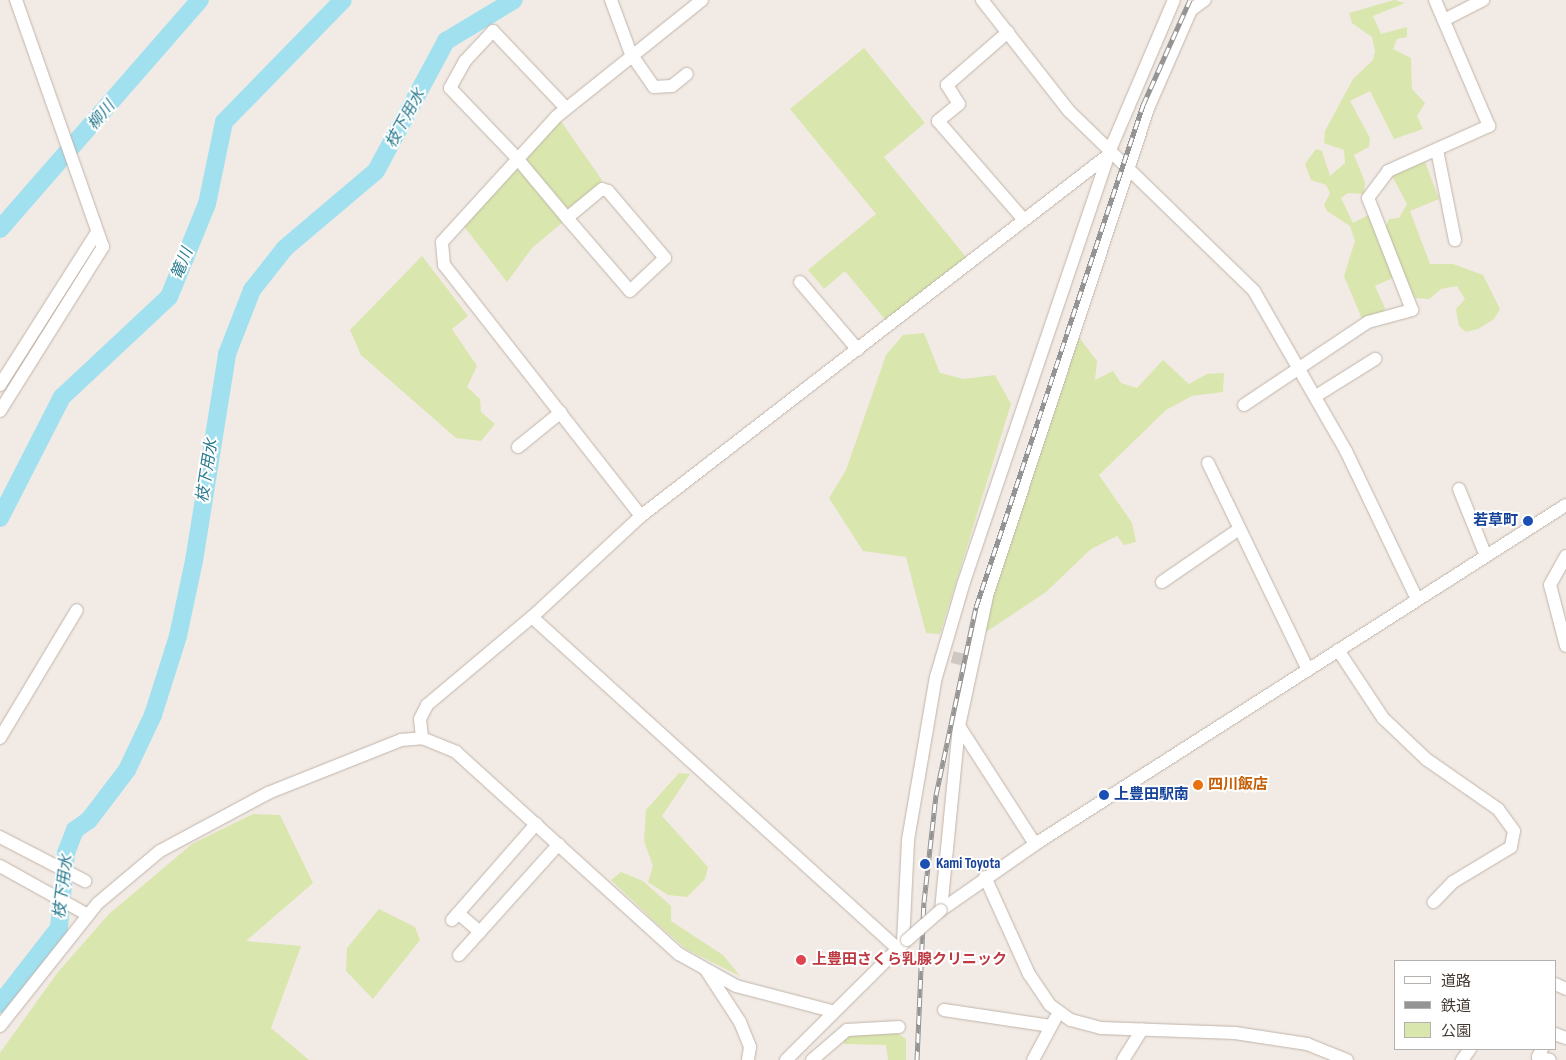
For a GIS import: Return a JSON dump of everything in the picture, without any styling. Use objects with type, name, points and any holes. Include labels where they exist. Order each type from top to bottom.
[{"type":"street","points":[[0,411],[103,247],[96,234],[71,164],[16,0]]},
{"type":"street","points":[[611,0],[631,54],[654,87],[672,86],[687,74]]},
{"type":"street","points":[[641,516],[442,257],[443,236],[516,157],[566,108],[631,54],[702,0]]},
{"type":"street","points":[[982,0],[1069,110],[1111,153],[1130,168],[1246,282],[1316,396],[1417,599]]},
{"type":"street","points":[[902,944],[908,840],[958,658],[1111,153],[1174,0]]},
{"type":"street","points":[[941,910],[959,726],[958,658],[987,596],[1059,368],[1130,168],[1149,106],[1190,10],[1205,0]]},
{"type":"street","points":[[1244,405],[1368,322],[1412,310],[1368,198],[1388,171],[1489,126],[1435,0]]},
{"type":"street","points":[[1444,20],[1483,0]]},
{"type":"street","points":[[566,108],[493,31],[465,61],[451,92],[516,157],[567,218],[630,291],[665,258],[608,191],[602,189],[567,218]]},
{"type":"street","points":[[1008,32],[947,85],[959,104],[938,121],[1024,220]]},
{"type":"street","points":[[1437,150],[1454,240]]},
{"type":"street","points":[[422,738],[420,719],[427,705],[532,616],[641,516],[1111,153]]},
{"type":"street","points":[[0,385],[96,234]]},
{"type":"street","points":[[800,282],[858,350]]},
{"type":"street","points":[[1316,396],[1375,359]]},
{"type":"street","points":[[518,447],[561,412]]},
{"type":"street","points":[[1208,463],[1308,670]]},
{"type":"street","points":[[1459,488],[1486,556]]},
{"type":"street","points":[[786,1060],[832,1011],[902,944],[941,910],[985,877],[1566,505]]},
{"type":"street","points":[[1162,582],[1239,529]]},
{"type":"street","points":[[1566,556],[1550,585],[1566,646]]},
{"type":"street","points":[[0,738],[77,610]]},
{"type":"street","points":[[532,616],[902,944]]},
{"type":"street","points":[[1338,650],[1383,718],[1426,759],[1498,809],[1514,831],[1511,847],[1453,882],[1434,902]]},
{"type":"street","points":[[959,726],[1034,844]]},
{"type":"street","points":[[0,1026],[88,915],[136,868],[215,820],[301,780],[401,740],[422,738],[449,747],[679,954],[706,970],[749,990],[832,1011]]},
{"type":"street","points":[[480,932],[455,916],[536,824]]},
{"type":"street","points":[[0,837],[85,881]]},
{"type":"street","points":[[459,954],[559,844]]},
{"type":"street","points":[[0,866],[88,915]]},
{"type":"street","points":[[985,877],[1029,974],[1059,1013],[1088,1027],[1244,1035],[1307,1044],[1347,1060]]},
{"type":"street","points":[[706,970],[740,1022],[750,1047],[748,1060]]},
{"type":"street","points":[[944,1010],[1051,1026]]},
{"type":"street","points":[[1033,1060],[1059,1013]]},
{"type":"street","points":[[812,1060],[847,1030],[899,1027]]},
{"type":"street","points":[[1123,1060],[1142,1030]]},
{"type":"street","points":[[1542,1050],[1538,1057],[1550,1060]]},
{"type":"green space","points":[[1394,0],[1405,3],[1373,16],[1381,34],[1407,27],[1407,37],[1397,39],[1393,49],[1411,58],[1412,89],[1425,103],[1417,116],[1423,129],[1394,139],[1370,91],[1350,101],[1370,138],[1369,147],[1354,155],[1365,182],[1364,194],[1348,193],[1341,198],[1353,223],[1370,214],[1395,277],[1375,286],[1385,308],[1382,313],[1362,319],[1344,276],[1355,241],[1350,226],[1327,211],[1324,205],[1330,193],[1326,185],[1311,180],[1305,164],[1316,149],[1322,151],[1330,176],[1345,163],[1344,150],[1324,143],[1325,131],[1353,79],[1373,60],[1375,51],[1372,37],[1352,23],[1349,13]]},
{"type":"green space","points":[[864,48],[925,123],[884,157],[966,257],[887,322],[845,271],[824,289],[808,270],[876,214],[790,109]]},
{"type":"green space","points":[[560,120],[602,180],[594,196],[532,248],[507,282],[463,225]]},
{"type":"green space","points":[[1425,162],[1439,199],[1410,211],[1430,264],[1453,264],[1483,275],[1500,309],[1494,319],[1478,329],[1466,332],[1459,326],[1456,309],[1465,299],[1457,286],[1441,289],[1429,299],[1415,298],[1384,230],[1389,219],[1399,218],[1407,204],[1391,174]]},
{"type":"green space","points":[[422,256],[468,316],[452,329],[477,366],[467,387],[480,399],[481,412],[495,424],[481,441],[456,438],[361,355],[350,330]]},
{"type":"green space","points":[[1075,332],[1097,361],[1095,380],[1113,371],[1121,383],[1137,388],[1163,360],[1189,384],[1207,374],[1224,373],[1223,392],[1192,396],[1166,410],[1099,475],[1132,523],[1136,542],[1124,545],[1117,536],[1091,549],[1046,592],[986,632],[993,591]]},
{"type":"green space","points":[[924,333],[940,373],[964,379],[995,375],[1011,404],[940,634],[926,633],[906,557],[863,551],[829,498],[846,470],[886,355],[903,335]]},
{"type":"green space","points":[[679,773],[690,774],[662,816],[708,867],[705,879],[687,897],[668,895],[648,882],[653,866],[644,841],[646,810]]},
{"type":"green space","points":[[253,814],[280,815],[313,883],[246,941],[301,946],[271,1028],[309,1060],[0,1060],[0,1053],[58,972],[109,914],[192,844]]},
{"type":"green space","points":[[621,872],[643,881],[671,906],[671,921],[723,955],[740,976],[686,949],[611,880]]},
{"type":"green space","points":[[379,909],[415,927],[420,940],[373,999],[346,971],[347,948]]},
{"type":"green space","points":[[895,1032],[906,1039],[906,1060],[888,1060],[886,1045],[844,1044],[844,1037],[852,1034]]},
{"type":"waterway","name":"柳川","points":[[0,229],[200,0]]},
{"type":"waterway","name":"篭川","points":[[0,518],[62,397],[169,297],[207,204],[224,122],[343,0]]},
{"type":"waterway","name":"枝下用水","points":[[0,1004],[59,928],[66,853],[75,830],[89,820],[127,770],[153,715],[178,636],[194,561],[227,354],[252,290],[285,248],[376,171],[446,41],[514,0]]},
{"type":"tunnel","points":[[952,657],[965,660]]},
{"type":"railway","points":[[917,1060],[924,902],[936,795],[976,607],[1143,105],[1190,0]]},
{"type":"place","name":"若草町","points":[[1528,521]]},
{"type":"place","name":"四川飯店","points":[[1198,785]]},
{"type":"place","name":"上豊田駅南","points":[[1104,795]]},
{"type":"place","name":"Kami Toyota","points":[[925,864]]},
{"type":"place","name":"上豊田さくら乳腺クリニック","points":[[801,960]]}]
